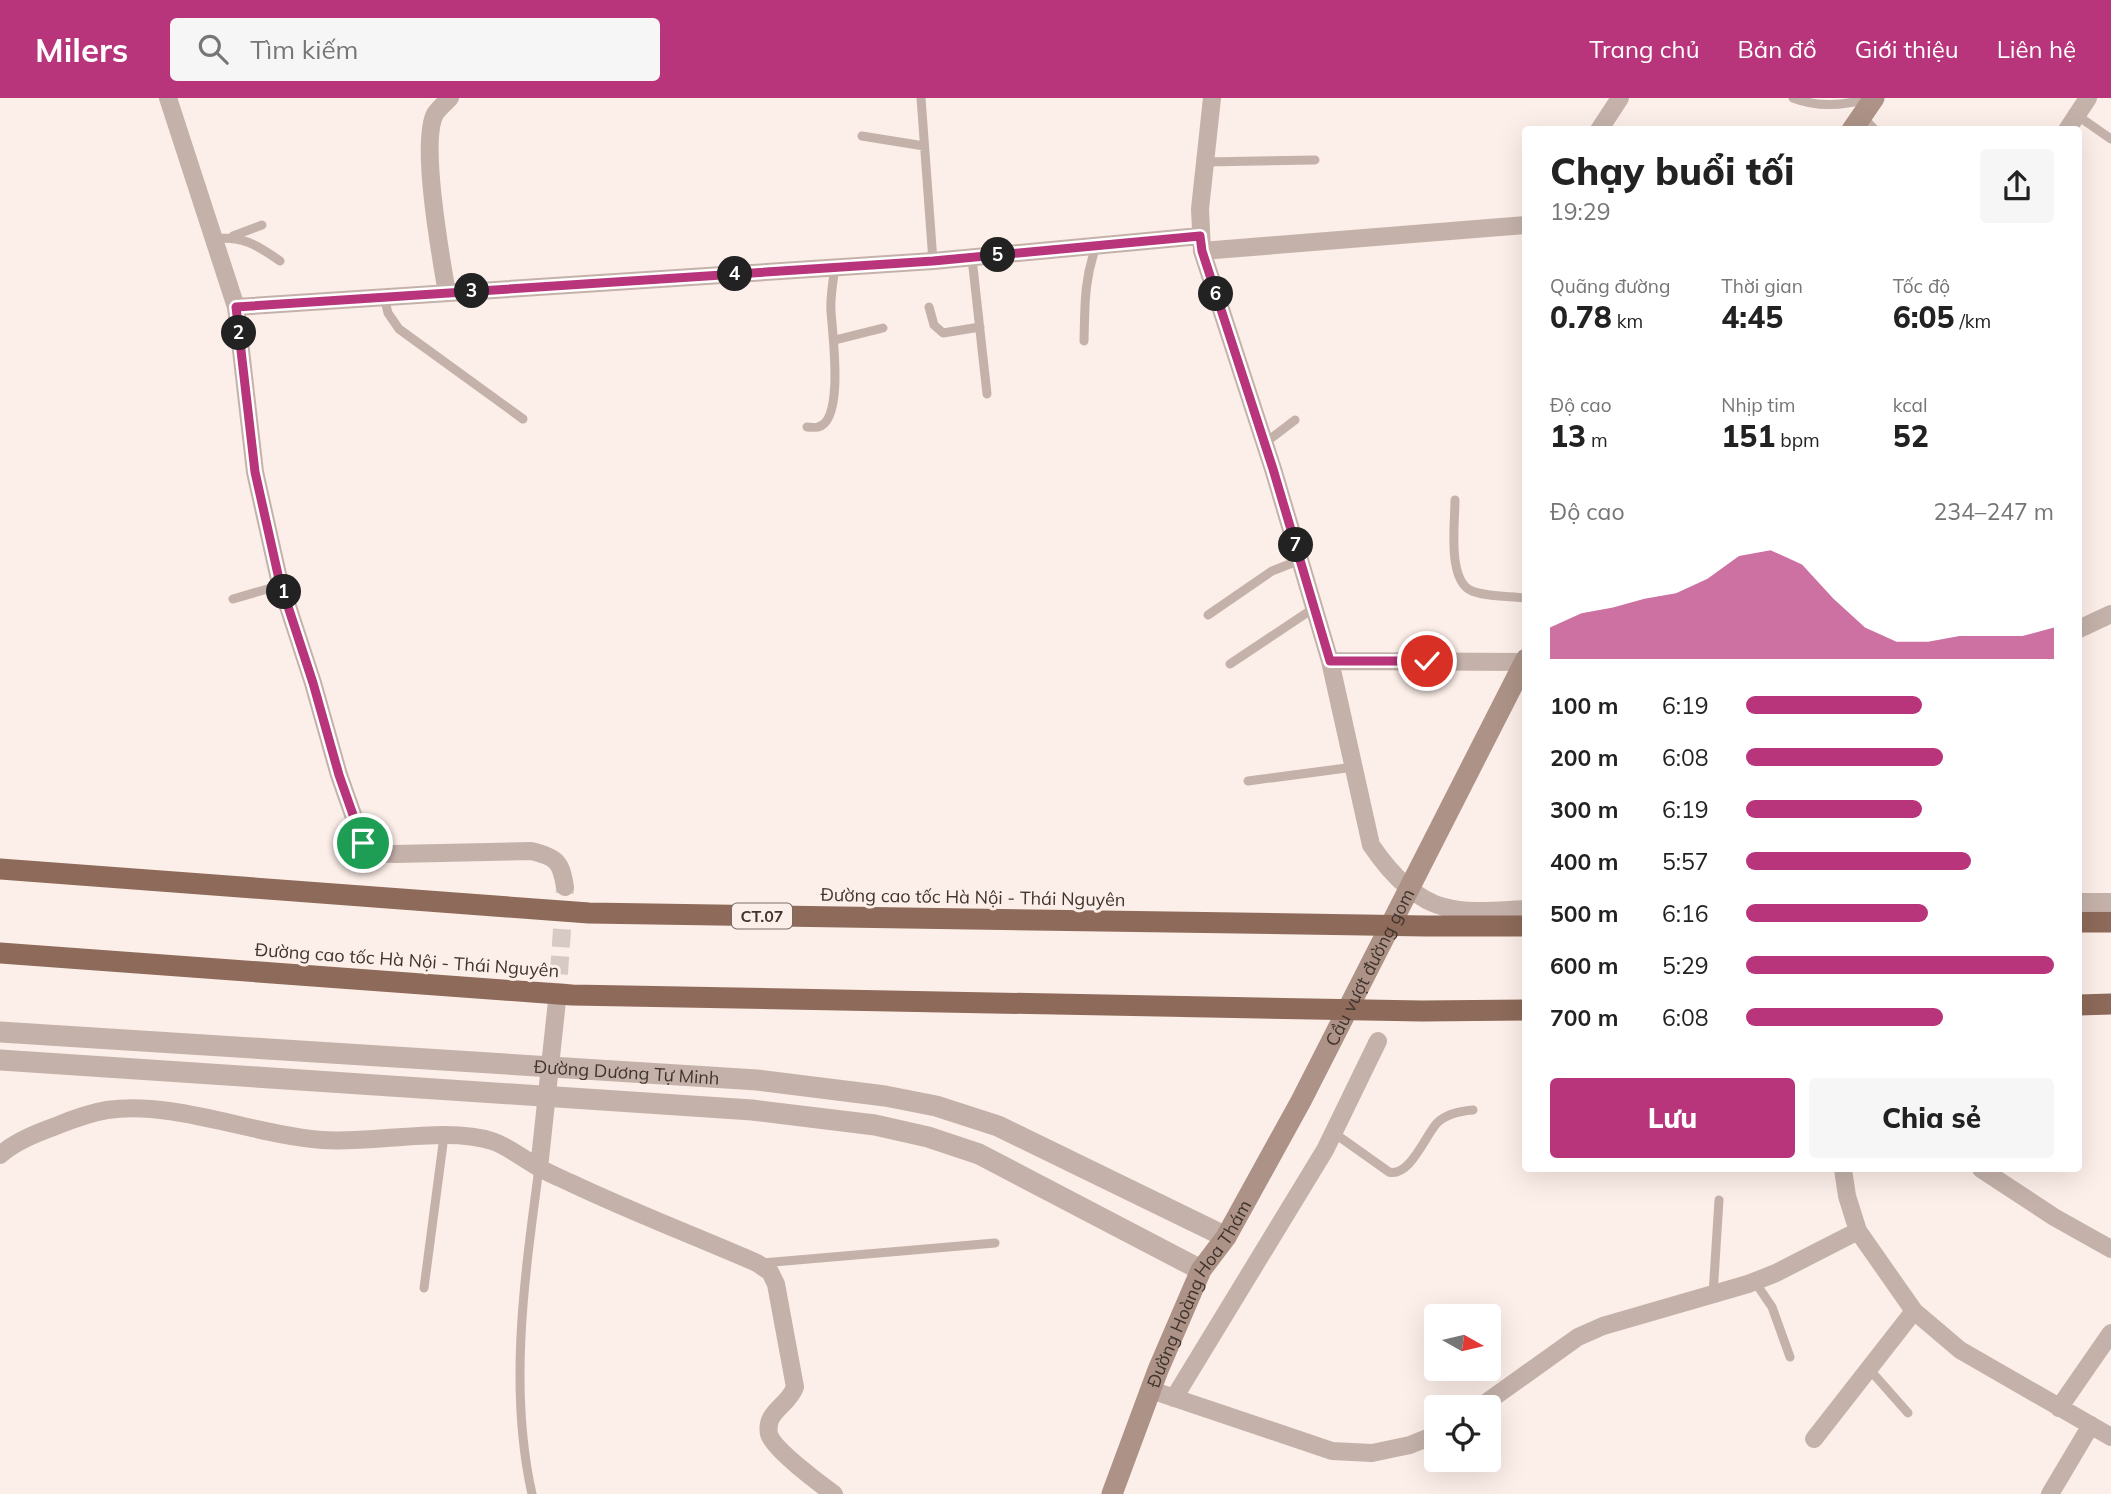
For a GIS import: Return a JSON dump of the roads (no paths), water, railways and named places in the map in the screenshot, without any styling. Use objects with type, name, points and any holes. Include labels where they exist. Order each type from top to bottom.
[{"type":"highway","name":"Đường cao tốc Hà Nội - Thái Nguyên","points":[[0,869],[589,913],[1522,926]]},
{"type":"highway","points":[[2082,922],[2111,922]]},
{"type":"highway","name":"Đường cao tốc Hà Nội - Thái Nguyên","points":[[0,953],[572,995],[1408,1011],[1522,1010]]},
{"type":"highway","points":[[2082,1005],[2111,1004]]},
{"type":"main road","points":[[1863,125],[1874,98]]},
{"type":"main road","name":"Cầu vượt đường gom","points":[[1301,1101],[1522,667]]},
{"type":"main road","name":"Đường Hoàng Hoa Thám","points":[[1112,1494],[1151,1390],[1201,1270],[1226,1237],[1301,1101]]},
{"type":"street","points":[[168,98],[236,307],[255,472],[281,585],[339,775],[363,843],[368,850],[395,855],[531,851],[557,861],[563,871],[565,887]]},
{"type":"street","points":[[447,293],[430,153],[431,128],[436,113],[450,98]]},
{"type":"street","points":[[1212,98],[1200,209],[1201,244],[1265,443],[1330,661],[1371,845],[1388,869],[1406,885],[1442,907],[1462,910],[1522,909]]},
{"type":"street","points":[[1602,126],[1620,98]]},
{"type":"street","points":[[2072,123],[2088,98]]},
{"type":"street","points":[[236,307],[933,261],[1096,246],[1201,244],[1522,225]]},
{"type":"street","points":[[2082,628],[2111,614]]},
{"type":"street","points":[[1330,661],[1522,661]]},
{"type":"street","points":[[2082,902],[2111,901]]},
{"type":"street","points":[[539,1168],[557,1001]]},
{"type":"street","name":"Đường Dương Tự Minh","points":[[0,1032],[757,1080],[885,1096],[936,1106],[998,1126],[1226,1237]]},
{"type":"street","points":[[1174,1398],[1334,1133],[1378,1041]]},
{"type":"street","name":"Đường Dương Tự Minh","points":[[0,1060],[752,1110],[875,1125],[928,1137],[979,1154],[1201,1270]]},
{"type":"street","points":[[0,1154],[34,1134],[83,1116],[109,1110],[137,1109],[184,1114],[280,1135],[323,1140],[373,1141],[464,1136],[492,1141],[539,1168],[622,1207],[757,1263],[770,1272],[776,1284],[795,1387],[792,1396],[771,1418],[769,1436],[788,1457],[834,1494]]},
{"type":"street","points":[[1843,1172],[1847,1196],[1858,1231],[1914,1311],[1960,1350],[2111,1437]]},
{"type":"street","points":[[1986,1172],[2054,1217],[2111,1249]]},
{"type":"street","points":[[1497,1395],[1578,1337],[1603,1326],[1755,1282],[1858,1231]]},
{"type":"street","points":[[1814,1439],[1914,1311]]},
{"type":"street","points":[[2059,1408],[2111,1333]]},
{"type":"street","points":[[1151,1390],[1332,1451],[1372,1453],[1424,1439]]},
{"type":"street","points":[[2050,1494],[2091,1425]]},
{"type":"lane","points":[[921,98],[933,261]]},
{"type":"lane","points":[[1793,98],[1805,103],[1837,106],[1874,98]]},
{"type":"lane","points":[[2082,127],[2111,139]]},
{"type":"lane","points":[[862,136],[924,146]]},
{"type":"lane","points":[[1205,162],[1315,160]]},
{"type":"lane","points":[[213,239],[233,236],[262,225]]},
{"type":"lane","points":[[233,236],[266,251],[280,261]]},
{"type":"lane","points":[[1084,341],[1087,270],[1096,246]]},
{"type":"lane","points":[[972,257],[987,394]]},
{"type":"lane","points":[[807,427],[818,428],[828,417],[836,383],[831,308],[835,267]]},
{"type":"lane","points":[[384,297],[388,313],[399,329],[523,419]]},
{"type":"lane","points":[[929,307],[934,326],[943,333],[979,327]]},
{"type":"lane","points":[[835,340],[883,328]]},
{"type":"lane","points":[[1265,443],[1295,420]]},
{"type":"lane","points":[[1455,500],[1455,570],[1461,584],[1473,592],[1522,598]]},
{"type":"lane","points":[[1208,614],[1272,571],[1300,560]]},
{"type":"lane","points":[[233,599],[281,585]]},
{"type":"lane","points":[[1230,664],[1314,608]]},
{"type":"lane","points":[[1248,781],[1353,767]]},
{"type":"lane","points":[[1334,1133],[1394,1173],[1416,1156],[1437,1124],[1446,1116],[1473,1110]]},
{"type":"lane","points":[[424,1288],[444,1136]]},
{"type":"lane","points":[[532,1494],[525,1463],[520,1364],[524,1290],[539,1168]]},
{"type":"lane","points":[[1713,1295],[1719,1200]]},
{"type":"lane","points":[[757,1263],[995,1243]]},
{"type":"lane","points":[[1755,1282],[1772,1307],[1790,1357]]},
{"type":"lane","points":[[1870,1370],[1908,1413]]},
{"type":"tunnel","points":[[557,1001],[565,887]]}]
